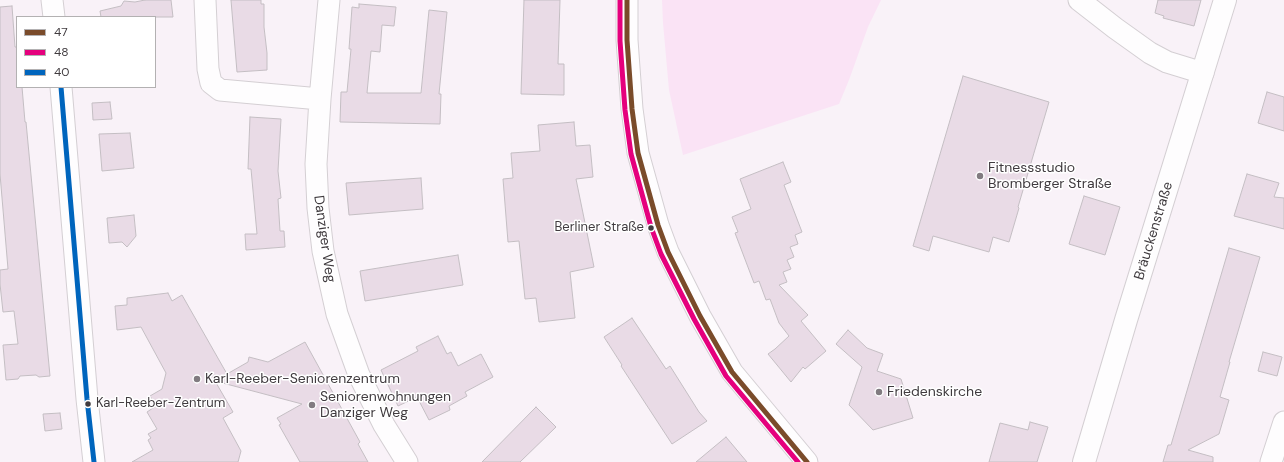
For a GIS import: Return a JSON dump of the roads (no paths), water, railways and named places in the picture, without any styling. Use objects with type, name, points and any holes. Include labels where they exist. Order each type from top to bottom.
[{"type":"main road","name":"Bräuckenstraße","points":[[1084,462],[1126,320],[1225,0]]},
{"type":"street","points":[[52,0],[54,16]]},
{"type":"street","points":[[206,0],[208,68],[211,83],[220,90],[320,99]]},
{"type":"street","name":"Danziger Weg","points":[[329,0],[316,164],[318,208],[323,251],[337,314],[359,375],[384,425],[407,462]]},
{"type":"street","points":[[627,0],[628,48],[632,108],[638,153],[658,225],[668,252],[700,316],[732,372],[806,462]]},
{"type":"street","points":[[1079,0],[1150,53],[1167,62],[1203,73]]},
{"type":"street","points":[[62,88],[87,399],[94,462]]},
{"type":"street","points":[[1271,462],[1284,422]]},
{"type":"place","name":"Fitnessstudio Bromberger Straße","points":[[980,176]]},
{"type":"place","name":"Berliner Straße","points":[[651,228]]},
{"type":"place","name":"Karl-Reeber-Seniorenzentrum","points":[[197,379]]},
{"type":"place","name":"Friedenskirche","points":[[879,392]]},
{"type":"place","name":"Karl-Reeber-Zentrum","points":[[88,404]]},
{"type":"place","name":"Seniorenwohnungen Danziger Weg","points":[[312,405]]}]
